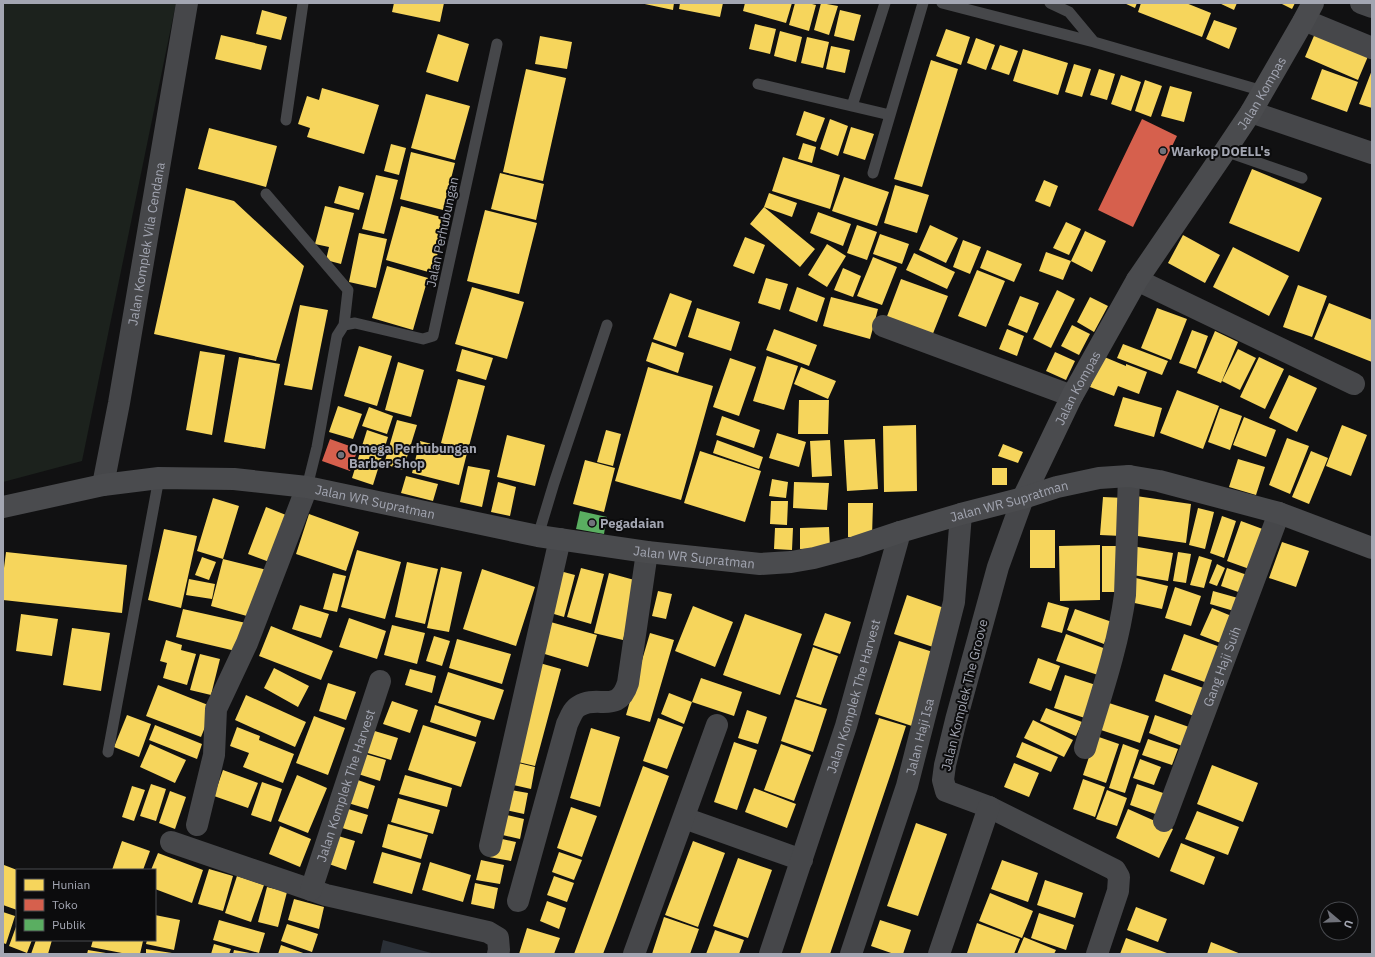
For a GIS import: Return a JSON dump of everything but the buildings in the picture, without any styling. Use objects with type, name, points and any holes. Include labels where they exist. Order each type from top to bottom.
[{"type":"main road","name":"Jalan Kompas","points":[[1023,498],[1072,396],[1137,280],[1251,112],[1309,12]]},
{"type":"main road","name":"Jalan WR Supratman","points":[[3,507],[103,485],[159,478],[234,479],[307,487],[538,536],[647,552],[760,564],[791,562],[814,558],[855,547],[961,514],[1023,498],[1056,487],[1099,478],[1129,476],[1166,483],[1279,513],[1372,548]]},
{"type":"street","name":"Jalan Komplek Vila Cendana","points":[[103,485],[120,403],[187,3]]},
{"type":"street","points":[[1361,3],[1372,8]]},
{"type":"street","points":[[1309,12],[1372,48]]},
{"type":"street","points":[[1251,112],[1372,153]]},
{"type":"street","points":[[1137,280],[1354,384]]},
{"type":"street","points":[[883,326],[1072,396]]},
{"type":"street","points":[[1085,748],[1118,638],[1123,614],[1129,476]]},
{"type":"street","points":[[197,825],[214,755],[216,709],[247,643],[307,487]]},
{"type":"street","name":"Jalan Komplek The Groove","points":[[1023,498],[998,567],[956,720],[943,780],[946,791],[989,807],[1116,870],[1119,877],[1118,891],[1097,954]]},
{"type":"street","name":"Gang Haji Suih","points":[[1164,821],[1279,513]]},
{"type":"street","name":"Jalan Haji Isa","points":[[852,954],[907,786],[952,610],[955,594],[961,514]]},
{"type":"street","name":"Jalan Komplek The Harvest","points":[[770,954],[846,726],[900,532]]},
{"type":"street","points":[[490,846],[560,539]]},
{"type":"street","points":[[518,901],[567,724],[571,715],[578,706],[585,703],[609,702],[619,699],[625,692],[628,683],[647,552]]},
{"type":"street","name":"Jalan Komplek The Harvest","points":[[311,890],[380,681]]},
{"type":"street","points":[[634,954],[717,724]]},
{"type":"street","points":[[939,954],[989,807]]},
{"type":"street","points":[[684,818],[802,860]]},
{"type":"street","points":[[171,842],[326,895],[488,932],[498,938],[498,954]]},
{"type":"lane","points":[[286,120],[303,3]]},
{"type":"lane","points":[[852,106],[885,3]]},
{"type":"lane","points":[[873,173],[923,3]]},
{"type":"lane","points":[[942,3],[1094,42],[1263,91]]},
{"type":"lane","points":[[1050,3],[1069,12],[1094,42]]},
{"type":"lane","name":"Jalan Perhubungan","points":[[344,325],[355,323],[424,339],[433,336],[497,44]]},
{"type":"lane","points":[[758,84],[890,115]]},
{"type":"lane","points":[[1225,152],[1302,178]]},
{"type":"lane","points":[[266,194],[348,290],[344,325],[337,336],[317,447],[307,487]]},
{"type":"lane","points":[[538,536],[554,483],[607,325]]},
{"type":"lane","points":[[108,752],[159,478]]},
{"type":"shaded area","points":[[3,3],[176,3],[82,461],[3,482]]},
{"type":"shaded area","points":[[383,940],[435,954],[380,954]]},
{"type":"place","name":"Warkop DOELL's","points":[[1163,151]]},
{"type":"place","name":"Omega Perhubungan Barber Shop","points":[[341,455]]},
{"type":"place","name":"Pegadaian","points":[[592,523]]}]
